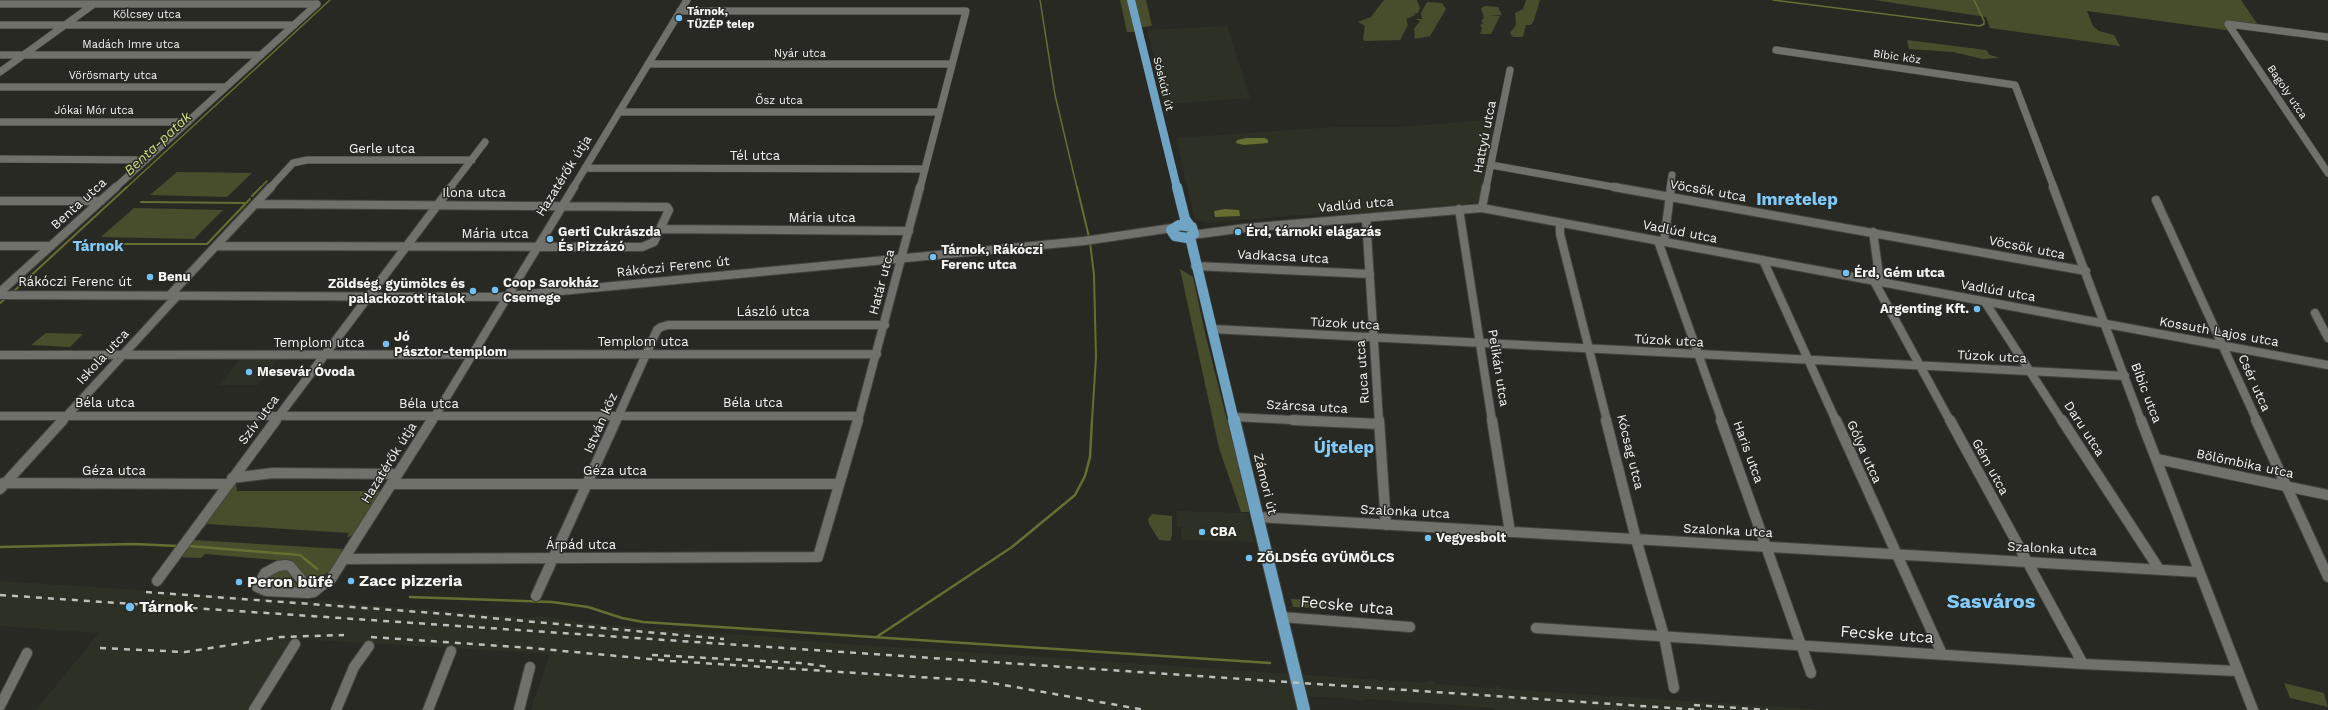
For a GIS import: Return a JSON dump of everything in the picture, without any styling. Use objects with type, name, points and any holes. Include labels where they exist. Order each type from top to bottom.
[{"type":"main road","name":"Sóskúti út","points":[[1131,0],[1185,218],[1191,231]]},
{"type":"main road","name":"Sóskúti út","points":[[1174,174],[1179,219],[1175,232]]},
{"type":"main road","points":[[1175,232],[1191,231]]},
{"type":"main road","points":[[1175,232],[1191,231]]},
{"type":"main road","name":"Zámori út","points":[[1191,231],[1195,266],[1212,329],[1304,710]]},
{"type":"main road","name":"Zámori út","points":[[1175,232],[1184,244],[1195,266]]},
{"type":"street","points":[[9,4],[15,0]]},
{"type":"street","name":"Hazatérők útja","points":[[320,587],[331,579],[344,560],[434,417],[536,246],[687,0]]},
{"type":"street","points":[[0,4],[94,4]]},
{"type":"street","points":[[0,72],[94,4]]},
{"type":"street","name":"Benta utca","points":[[0,294],[317,4],[94,4]]},
{"type":"street","name":"Határ utca","points":[[680,11],[966,11],[877,354],[818,557]]},
{"type":"street","name":"Bagoly utca","points":[[2328,37],[2228,24],[2328,173]]},
{"type":"street","name":"Kölcsey utca","points":[[0,25],[294,25]]},
{"type":"street","name":"Bíbic köz","points":[[1776,50],[2015,85]]},
{"type":"street","name":"Madách Imre utca","points":[[0,55],[261,55]]},
{"type":"street","name":"Nyár utca","points":[[648,64],[952,64]]},
{"type":"street","name":"Hattyú utca","points":[[1482,208],[1510,70]]},
{"type":"street","name":"Bíbic utca","points":[[2015,85],[2026,120],[2086,271],[2100,314],[2106,324],[2198,572],[2253,710]]},
{"type":"street","name":"Vörösmarty utca","points":[[0,87],[225,87]]},
{"type":"street","name":"Ősz utca","points":[[619,112],[939,112]]},
{"type":"street","name":"Jókai Mór utca","points":[[0,122],[188,122]]},
{"type":"street","name":"Szív utca","points":[[157,581],[367,296],[486,142]]},
{"type":"street","points":[[0,159],[146,160]]},
{"type":"street","name":"Gerle utca","points":[[294,163],[307,160],[472,160]]},
{"type":"street","name":"Iskola utca","points":[[2,485],[122,356],[216,246],[294,163]]},
{"type":"street","name":"Vöcsök utca","points":[[1491,165],[2086,271]]},
{"type":"street","name":"Tél utca","points":[[585,168],[925,169]]},
{"type":"street","name":"Haris utca","points":[[1672,174],[1661,241],[1699,356],[1811,673]]},
{"type":"street","name":"Csér utca","points":[[2156,200],[2328,577]]},
{"type":"street","points":[[0,201],[101,201]]},
{"type":"street","name":"Ilona utca","points":[[255,204],[667,207],[669,210],[660,229]]},
{"type":"street","name":"Vadlúd utca","points":[[1191,231],[1246,228],[1482,208],[2106,324]]},
{"type":"street","name":"Pelikán utca","points":[[1459,209],[1510,532]]},
{"type":"street","name":"Ruca utca","points":[[1366,218],[1386,525]]},
{"type":"street","name":"Kócsag utca","points":[[1560,222],[1560,234],[1591,350],[1636,539],[1664,636],[1674,688]]},
{"type":"street","name":"Mária utca","points":[[216,246],[642,246],[654,242],[660,229],[909,231]]},
{"type":"street","name":"Rákóczi Ferenc út","points":[[0,294],[173,296],[507,296],[1175,232]]},
{"type":"street","name":"Gém utca","points":[[1873,232],[1877,282],[1920,366],[2083,664]]},
{"type":"street","points":[[0,246],[51,246]]},
{"type":"street","name":"Gólya utca","points":[[1763,260],[1942,654]]},
{"type":"street","name":"Vadkacsa utca","points":[[1195,266],[1370,274]]},
{"type":"street","name":"Daru utca","points":[[1986,302],[2159,570]]},
{"type":"street","points":[[2315,313],[2328,338]]},
{"type":"street","name":"László utca","points":[[661,327],[668,325],[885,324]]},
{"type":"street","name":"Kossuth Lajos utca","points":[[2106,324],[2328,365]]},
{"type":"street","name":"István köz","points":[[536,596],[646,355],[658,330],[661,327]]},
{"type":"street","name":"Túzok utca","points":[[1212,329],[1699,356],[2125,376]]},
{"type":"street","name":"Templom utca","points":[[0,355],[470,356],[877,354]]},
{"type":"street","name":"Béla utca","points":[[0,416],[859,416]]},
{"type":"street","name":"Szárcsa utca","points":[[1233,417],[1379,424]]},
{"type":"street","name":"Bölömbika utca","points":[[2157,459],[2328,495]]},
{"type":"street","name":"Géza utca","points":[[2,485],[230,481],[268,474],[398,474]]},
{"type":"street","name":"Géza utca","points":[[391,484],[838,484]]},
{"type":"street","name":"Szalonka utca","points":[[1257,517],[2198,572]]},
{"type":"street","name":"Árpád utca","points":[[344,560],[818,557]]},
{"type":"street","points":[[286,565],[290,566],[305,584],[320,587],[314,592],[302,594],[262,591],[257,587],[261,577],[265,573],[278,566],[286,565]]},
{"type":"street","name":"Fecske utca","points":[[1282,617],[1410,627]]},
{"type":"street","name":"Fecske utca","points":[[1536,628],[2083,664],[2237,671]]},
{"type":"street","points":[[254,710],[295,644]]},
{"type":"street","points":[[336,710],[354,667],[369,646]]},
{"type":"street","points":[[428,710],[451,651]]},
{"type":"street","points":[[0,706],[27,653]]},
{"type":"street","points":[[519,710],[530,667]]},
{"type":"shaded area","points":[[1120,0],[1146,0],[1152,26],[1134,28],[1135,32],[1127,32]]},
{"type":"shaded area","points":[[1384,0],[1417,0],[1420,8],[1418,13],[1413,14],[1416,15],[1406,19],[1408,25],[1400,40],[1365,41],[1363,39],[1365,26],[1358,22],[1371,17]]},
{"type":"shaded area","points":[[1526,0],[1540,0],[1534,20],[1531,25],[1526,25],[1523,37],[1513,37],[1510,33],[1516,25],[1515,13],[1523,9]]},
{"type":"shaded area","points":[[1874,0],[2241,0],[2260,28],[2230,25],[2233,31],[2087,11],[2093,26],[2099,31],[2114,35],[2120,46],[1990,28],[1986,17]]},
{"type":"shaded area","points":[[1427,2],[1442,3],[1446,9],[1430,36],[1415,39],[1414,29],[1420,21],[1415,19],[1422,19],[1421,13]]},
{"type":"shaded area","points":[[1485,6],[1498,7],[1502,15],[1487,16],[1500,16],[1491,34],[1480,34],[1482,28],[1480,25],[1483,23],[1481,21],[1484,18],[1481,8]]},
{"type":"shaded area","points":[[1227,26],[1250,98],[1165,104],[1147,30]]},
{"type":"shaded area","points":[[1907,40],[1986,50],[1990,55],[2000,58],[1983,59],[1953,52],[1909,49]]},
{"type":"shaded area","points":[[1490,120],[1489,126],[1493,129],[1494,141],[1479,203],[1368,213],[1310,214],[1208,223],[1195,219],[1176,138],[1335,127],[1398,127]]},
{"type":"shaded area","points":[[1247,138],[1265,138],[1268,140],[1268,143],[1244,145],[1236,143],[1237,140]]},
{"type":"shaded area","points":[[177,172],[252,173],[227,197],[150,195]]},
{"type":"shaded area","points":[[134,208],[223,210],[194,239],[101,237]]},
{"type":"shaded area","points":[[1225,209],[1239,210],[1240,216],[1215,217],[1214,211]]},
{"type":"shaded area","points":[[1180,269],[1193,277],[1205,333],[1250,512],[1241,512],[1219,448]]},
{"type":"shaded area","points":[[46,333],[83,334],[70,347],[31,345]]},
{"type":"shaded area","name":"Mesevár Óvoda","points":[[240,359],[278,359],[258,385],[219,385]]},
{"type":"shaded area","points":[[233,484],[236,485],[237,491],[381,491],[353,535],[349,537],[347,537],[349,533],[207,524],[204,528],[200,528]]},
{"type":"shaded area","points":[[1176,511],[1247,513],[1254,542],[1181,540],[1181,527],[1177,527]]},
{"type":"shaded area","points":[[1152,514],[1172,516],[1172,535],[1170,541],[1159,540],[1149,524],[1148,519]]},
{"type":"shaded area","points":[[193,540],[344,549],[330,571],[324,575],[312,578],[305,576],[294,563],[287,561],[205,554],[201,558],[178,557]]},
{"type":"shaded area","points":[[278,570],[287,571],[301,591],[267,589],[262,582],[263,580]]},
{"type":"shaded area","points":[[0,581],[307,601],[337,600],[346,603],[531,618],[540,616],[586,623],[684,631],[689,630],[702,633],[763,636],[816,642],[1425,683],[1428,681],[1433,681],[1436,684],[1491,688],[1499,686],[1502,689],[1826,710],[1495,710],[1493,708],[1367,699],[1362,701],[1345,698],[1295,696],[1297,710],[531,710],[550,654],[295,639],[249,710],[36,710],[99,633],[0,626]]},
{"type":"shaded area","points":[[1291,599],[1336,601],[1340,606],[1335,609],[1293,607]]},
{"type":"shaded area","points":[[2284,683],[2324,693],[2328,707],[2290,698]]},
{"type":"waterway","name":"Benta-patak","points":[[126,188],[330,0]]},
{"type":"waterway","points":[[1040,0],[1055,95],[1077,188]]},
{"type":"waterway","points":[[1773,0],[1980,26],[1984,24],[1984,21],[1974,0]]},
{"type":"waterway","points":[[252,196],[267,181]]},
{"type":"waterway","name":"Benta-patak","points":[[13,292],[127,187]]},
{"type":"waterway","points":[[1077,187],[1089,237]]},
{"type":"waterway","points":[[90,244],[207,244],[250,199]]},
{"type":"waterway","points":[[141,202],[246,203]]},
{"type":"waterway","points":[[1090,242],[1094,275],[1096,357],[1092,421]]},
{"type":"waterway","name":"Benta-patak","points":[[0,303],[5,299]]},
{"type":"waterway","points":[[878,636],[1012,547],[1075,495],[1085,476],[1090,457],[1092,420]]},
{"type":"waterway","points":[[0,547],[134,544],[178,546]]},
{"type":"waterway","points":[[189,546],[300,555],[317,569]]},
{"type":"waterway","points":[[410,597],[552,602],[588,607],[622,618],[643,622],[1270,663]]},
{"type":"railway","points":[[146,592],[447,614],[724,639]]},
{"type":"railway","points":[[0,595],[1701,710]]},
{"type":"railway","points":[[100,648],[185,652],[281,637],[344,635]]},
{"type":"railway","points":[[371,637],[531,648],[671,661],[981,681],[1145,710]]},
{"type":"railway","points":[[652,655],[800,663],[830,667]]},
{"type":"railway","points":[[1694,705],[1768,710]]},
{"type":"place","name":"Tárnok, TÜZÉP telep","points":[[679,18]]},
{"type":"place","name":"Érd, tárnoki elágazás","points":[[1238,232]]},
{"type":"place","name":"Gerti Cukrászda És Pizzázó","points":[[550,239]]},
{"type":"place","name":"Tárnok, Rákóczi Ferenc utca","points":[[933,257]]},
{"type":"place","name":"Érd, Gém utca","points":[[1846,273]]},
{"type":"place","name":"Benu","points":[[150,277]]},
{"type":"place","name":"Coop Sarokház Csemege","points":[[495,290]]},
{"type":"place","name":"Zöldség, gyümölcs és palackozott italok","points":[[473,291]]},
{"type":"place","name":"Argenting Kft.","points":[[1977,309]]},
{"type":"place","name":"Jó Pásztor-templom","points":[[386,344]]},
{"type":"place","name":"Mesevár Óvoda","points":[[249,372]]},
{"type":"place","name":"CBA","points":[[1202,532]]},
{"type":"place","name":"Vegyesbolt","points":[[1428,538]]},
{"type":"place","name":"ZÖLDSÉG GYÜMÖLCS","points":[[1249,558]]},
{"type":"place","name":"Zacc pizzeria","points":[[351,581]]},
{"type":"place","name":"Peron büfé","points":[[239,582]]},
{"type":"place","name":"Tárnok","points":[[130,607]]},
{"type":"district","name":"Imretelep","points":[[1797,200]]},
{"type":"district","name":"Tárnok","points":[[98,247]]},
{"type":"district","name":"Újtelep","points":[[1344,448]]},
{"type":"district","name":"Sasváros","points":[[1991,602]]}]
